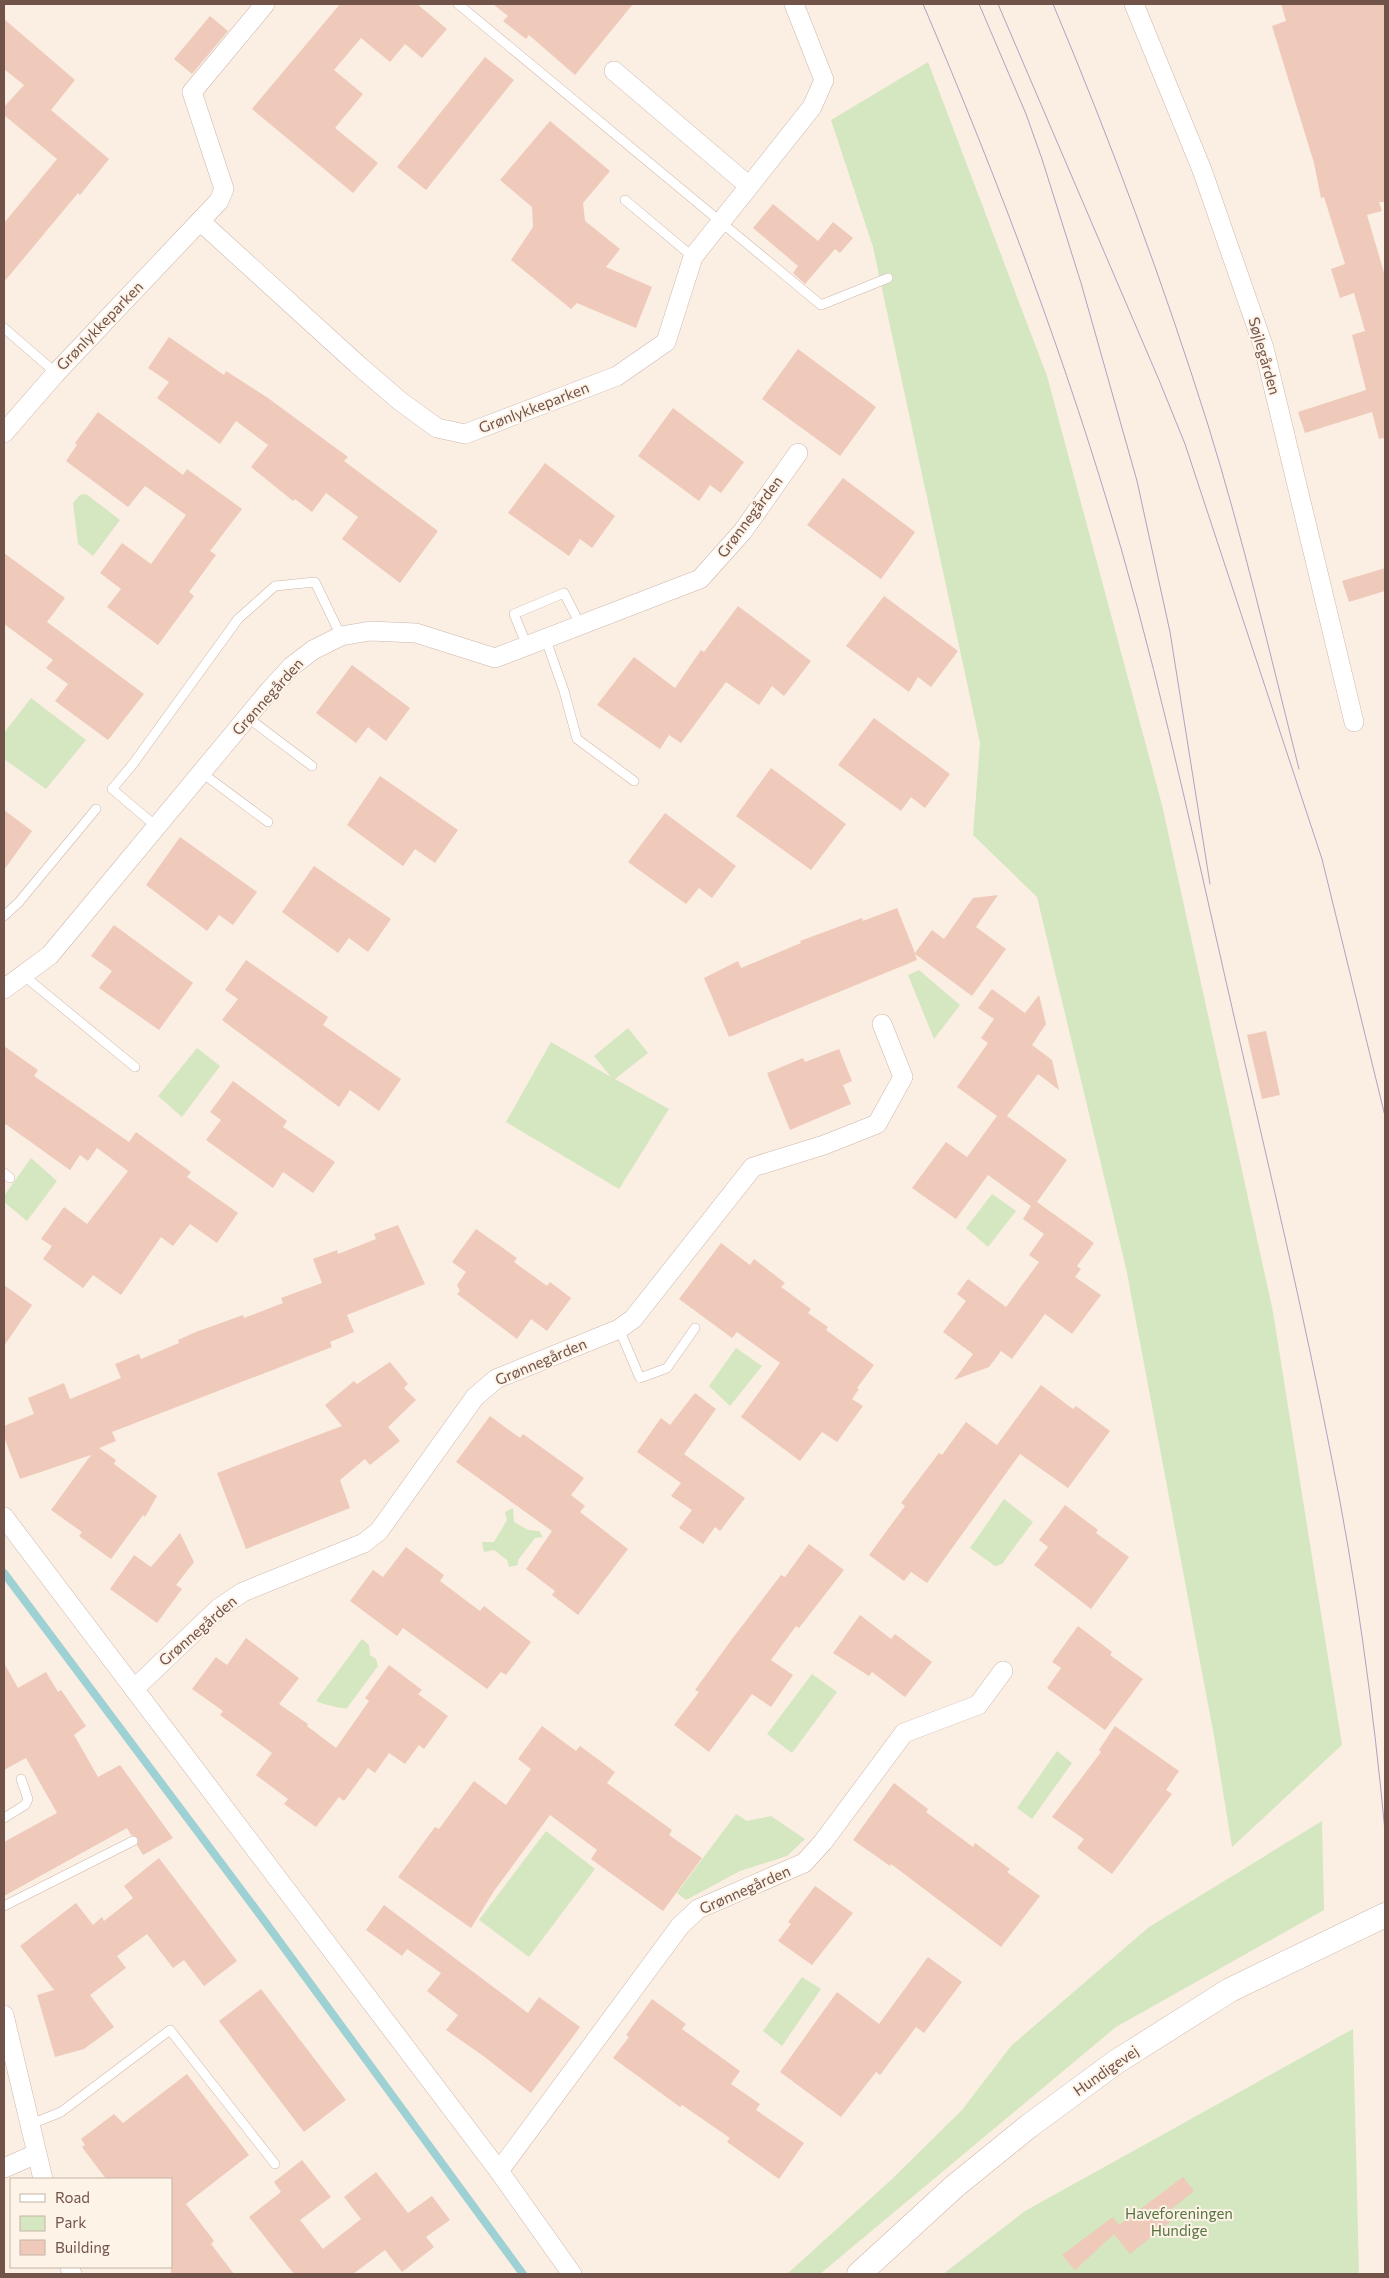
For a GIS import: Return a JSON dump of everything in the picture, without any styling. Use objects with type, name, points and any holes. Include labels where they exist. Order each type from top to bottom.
[{"type":"street","name":"Grønlykkeparken","points":[[7,424],[219,201],[224,189],[192,92],[265,4]]},
{"type":"street","name":"Grønlykkeparken","points":[[200,221],[400,401],[437,428],[465,434],[617,376],[666,342],[693,258],[812,107],[824,80],[794,4]]},
{"type":"street","name":"Søjlegården","points":[[1134,4],[1202,170],[1264,348],[1354,722]]},
{"type":"street","points":[[614,71],[749,186]]},
{"type":"street","name":"Grønnegården","points":[[4,989],[50,955],[248,717],[292,666],[313,650],[341,636],[370,631],[416,633],[495,658],[700,580],[743,531],[798,453]]},
{"type":"street","name":"Grønnegården","points":[[134,1689],[219,1608],[243,1592],[364,1543],[379,1531],[475,1397],[496,1379],[619,1329],[634,1319],[752,1166],[824,1145],[877,1124],[903,1078],[882,1024]]},
{"type":"street","points":[[4,1517],[499,2171],[572,2274]]},
{"type":"street","name":"Grønnegården","points":[[499,2171],[680,1926],[698,1909],[804,1863],[823,1842],[904,1733],[978,1705],[1003,1671]]},
{"type":"street","name":"Hundigevej","points":[[859,2274],[955,2186],[1029,2126],[1116,2062],[1230,1990],[1385,1915]]},
{"type":"street","points":[[4,2014],[43,2178]]},
{"type":"street","points":[[4,2168],[36,2154]]},
{"type":"lane","points":[[458,4],[821,305],[888,278]]},
{"type":"lane","points":[[625,200],[693,258]]},
{"type":"lane","points":[[4,328],[56,373]]},
{"type":"lane","points":[[158,827],[112,789],[133,764],[238,620],[275,586],[315,582],[341,636]]},
{"type":"lane","points":[[528,646],[514,614],[564,593],[581,626]]},
{"type":"lane","points":[[546,640],[564,691],[577,739],[634,781]]},
{"type":"lane","points":[[248,717],[312,766]]},
{"type":"lane","points":[[202,773],[268,822]]},
{"type":"lane","points":[[4,916],[19,902],[96,809]]},
{"type":"lane","points":[[23,975],[135,1067]]},
{"type":"lane","points":[[619,1329],[640,1378],[668,1368],[695,1328]]},
{"type":"lane","points":[[4,1818],[25,1806],[28,1799],[21,1779]]},
{"type":"lane","points":[[4,1906],[134,1841]]},
{"type":"lane","points":[[29,2125],[61,2112],[170,2030],[275,2164]]},
{"type":"green space","points":[[928,62],[1047,376],[1162,805],[1273,1312],[1342,1745],[1232,1847],[1214,1736],[1126,1268],[1037,897],[973,835],[980,743],[873,247],[831,120]]},
{"type":"green space","points":[[86,494],[120,520],[93,556],[78,544],[73,503],[80,495]]},
{"type":"green space","points":[[31,698],[86,740],[46,789],[4,759],[4,733]]},
{"type":"green space","points":[[919,970],[960,1005],[934,1039],[908,975]]},
{"type":"green space","points":[[628,1028],[648,1053],[615,1079],[669,1109],[619,1189],[506,1122],[551,1042],[611,1077],[594,1056]]},
{"type":"green space","points":[[197,1048],[220,1066],[182,1117],[158,1096]]},
{"type":"green space","points":[[31,1158],[57,1181],[27,1221],[4,1202],[4,1196]]},
{"type":"green space","points":[[992,1194],[1016,1211],[988,1247],[966,1228]]},
{"type":"green space","points":[[736,1348],[762,1366],[730,1406],[709,1386]]},
{"type":"green space","points":[[1004,1499],[1033,1522],[1002,1564],[995,1566],[970,1548]]},
{"type":"green space","points":[[513,1508],[514,1522],[528,1530],[539,1531],[543,1537],[535,1538],[518,1560],[518,1565],[509,1567],[507,1560],[494,1550],[484,1552],[482,1542],[494,1542],[507,1520],[505,1512]]},
{"type":"green space","points":[[362,1639],[369,1645],[370,1655],[376,1659],[378,1666],[347,1708],[340,1708],[316,1701]]},
{"type":"green space","points":[[812,1674],[837,1692],[792,1753],[767,1734]]},
{"type":"green space","points":[[1057,1751],[1072,1763],[1032,1819],[1017,1808]]},
{"type":"green space","points":[[736,1814],[747,1821],[771,1816],[805,1839],[787,1856],[740,1871],[686,1900],[677,1893]]},
{"type":"green space","points":[[1322,1821],[1324,1910],[1116,2027],[820,2274],[787,2274],[891,2180],[962,2110],[1011,2046],[1149,1927]]},
{"type":"green space","points":[[546,1831],[595,1869],[529,1957],[479,1920]]},
{"type":"green space","points":[[802,1977],[821,1989],[782,2046],[763,2031]]},
{"type":"green space","name":"Haveforeningen Hundige","points":[[1353,2029],[1359,2274],[943,2274],[1025,2211]]},
{"type":"building","points":[[340,4],[417,4],[447,29],[422,58],[405,44],[390,62],[361,38],[334,70],[363,94],[335,128],[378,163],[353,193],[252,109]]},
{"type":"building","points":[[493,4],[633,4],[575,75],[529,35],[526,39],[503,21],[508,16]]},
{"type":"building","points":[[1281,4],[1385,4],[1385,202],[1379,202],[1382,211],[1367,215],[1385,276],[1385,438],[1379,439],[1372,412],[1305,433],[1298,412],[1366,390],[1352,335],[1365,331],[1354,293],[1340,298],[1331,269],[1345,264],[1324,197],[1321,198],[1314,163],[1272,26],[1286,21]]},
{"type":"building","points":[[210,16],[228,31],[192,74],[174,59]]},
{"type":"building","points":[[4,19],[75,80],[51,110],[109,159],[80,195],[78,193],[4,282],[4,223],[57,159],[4,115],[4,107],[24,85],[4,69]]},
{"type":"building","points":[[485,57],[514,80],[426,190],[397,167]]},
{"type":"building","points":[[550,121],[610,171],[583,203],[585,221],[620,249],[606,267],[652,287],[636,328],[577,303],[571,309],[511,260],[533,227],[532,207],[500,180]]},
{"type":"building","points":[[773,204],[818,241],[833,222],[853,238],[840,253],[835,249],[805,284],[793,273],[798,266],[753,228]]},
{"type":"building","points":[[169,337],[224,375],[226,371],[268,398],[348,457],[344,461],[438,531],[400,583],[342,539],[358,517],[326,493],[312,512],[295,499],[293,501],[251,467],[268,445],[236,421],[220,444],[157,398],[169,382],[148,368]]},
{"type":"building","points":[[798,349],[876,407],[840,456],[762,399]]},
{"type":"building","points":[[673,408],[744,462],[721,493],[710,485],[699,501],[638,456]]},
{"type":"building","points":[[98,412],[183,475],[187,469],[242,509],[210,551],[216,555],[189,592],[194,596],[158,645],[107,607],[121,589],[100,573],[122,543],[151,564],[186,515],[145,486],[128,507],[66,461],[77,445],[75,443]]},
{"type":"building","points":[[545,463],[615,516],[592,548],[580,539],[569,556],[508,513]]},
{"type":"building","points":[[843,478],[915,532],[881,579],[807,525]]},
{"type":"building","points":[[4,553],[65,598],[47,622],[144,694],[108,740],[55,701],[68,684],[46,668],[53,660],[4,624]]},
{"type":"building","points":[[1385,568],[1385,591],[1349,602],[1342,581]]},
{"type":"building","points":[[884,596],[958,651],[931,687],[918,677],[909,692],[846,646]]},
{"type":"building","points":[[738,606],[811,661],[784,696],[772,686],[759,705],[726,682],[681,743],[669,735],[660,749],[597,705],[634,657],[675,688],[701,650],[704,652]]},
{"type":"building","points":[[352,665],[410,708],[386,741],[368,727],[356,743],[316,713]]},
{"type":"building","points":[[874,718],[950,774],[925,808],[911,797],[901,811],[838,765]]},
{"type":"building","points":[[771,768],[846,824],[811,870],[736,816]]},
{"type":"building","points":[[380,776],[458,830],[435,863],[415,849],[403,866],[347,825]]},
{"type":"building","points":[[4,810],[32,831],[4,870]]},
{"type":"building","points":[[665,813],[736,866],[712,898],[699,888],[686,904],[628,862]]},
{"type":"building","points":[[180,837],[257,892],[233,925],[219,915],[207,931],[146,885]]},
{"type":"building","points":[[314,866],[391,919],[368,952],[349,938],[338,953],[282,912]]},
{"type":"building","points":[[998,895],[976,927],[1006,949],[972,996],[915,954],[917,960],[729,1037],[704,978],[738,961],[741,968],[801,943],[800,941],[862,918],[863,921],[897,908],[915,953],[932,930],[944,939],[973,898]]},
{"type":"building","points":[[114,925],[193,983],[159,1030],[99,988],[112,971],[91,956]]},
{"type":"building","points":[[246,960],[328,1017],[323,1025],[401,1079],[379,1111],[350,1090],[339,1107],[222,1020],[238,999],[225,990]]},
{"type":"building","points":[[992,989],[1025,1013],[1039,995],[1046,1024],[1032,1045],[1052,1060],[1059,1090],[1038,1074],[1007,1116],[1067,1160],[1037,1202],[1094,1243],[1077,1266],[1081,1269],[1075,1277],[1101,1295],[1072,1334],[1045,1314],[1012,1359],[1001,1351],[989,1367],[954,1380],[973,1354],[943,1332],[966,1301],[957,1294],[968,1279],[1006,1307],[1039,1262],[1029,1255],[1044,1234],[1023,1219],[1031,1206],[988,1175],[956,1219],[912,1188],[946,1142],[967,1157],[997,1116],[957,1087],[988,1043],[981,1038],[994,1019],[978,1008]]},
{"type":"building","points":[[1266,1031],[1280,1095],[1262,1099],[1247,1035]]},
{"type":"building","points":[[4,1046],[38,1070],[34,1076],[129,1142],[136,1132],[191,1172],[187,1177],[238,1213],[217,1243],[190,1224],[173,1246],[161,1237],[121,1295],[93,1275],[83,1288],[43,1259],[52,1246],[41,1239],[64,1207],[87,1224],[128,1171],[97,1148],[88,1161],[80,1155],[70,1170],[4,1123]]},
{"type":"building","points":[[839,1049],[852,1081],[843,1085],[851,1104],[790,1130],[767,1073],[803,1058],[805,1062]]},
{"type":"building","points":[[233,1081],[287,1121],[283,1127],[335,1162],[313,1193],[283,1172],[273,1188],[206,1140],[221,1120],[210,1112]]},
{"type":"building","points":[[398,1225],[425,1284],[347,1315],[354,1332],[330,1342],[332,1347],[112,1432],[116,1441],[99,1448],[116,1460],[114,1464],[157,1496],[145,1517],[143,1515],[111,1559],[79,1536],[82,1532],[51,1510],[91,1455],[20,1479],[4,1437],[4,1426],[34,1414],[28,1398],[64,1383],[70,1399],[121,1378],[115,1364],[139,1354],[141,1359],[179,1343],[178,1340],[196,1332],[243,1315],[244,1318],[283,1303],[281,1298],[322,1283],[313,1259],[337,1250],[338,1254],[376,1239],[374,1234]]},
{"type":"building","points":[[476,1229],[517,1258],[514,1262],[547,1286],[550,1282],[571,1298],[547,1331],[531,1319],[517,1339],[457,1294],[460,1291],[457,1285],[466,1272],[452,1262]]},
{"type":"building","points":[[721,1243],[750,1265],[754,1259],[785,1283],[781,1287],[811,1309],[808,1313],[828,1327],[826,1330],[874,1365],[857,1388],[859,1389],[852,1399],[863,1406],[837,1442],[822,1432],[800,1461],[741,1417],[780,1363],[737,1332],[732,1338],[679,1299]]},
{"type":"building","points":[[4,1285],[32,1305],[4,1346]]},
{"type":"building","points":[[390,1362],[408,1384],[404,1388],[416,1400],[388,1427],[400,1441],[370,1465],[365,1459],[340,1480],[350,1508],[246,1549],[217,1473],[342,1426],[325,1405],[354,1381],[357,1384]]},
{"type":"building","points":[[1041,1385],[1073,1409],[1076,1406],[1110,1431],[1068,1488],[1020,1454],[927,1583],[911,1572],[904,1581],[869,1555],[905,1506],[901,1503],[939,1453],[942,1455],[966,1422],[997,1445]]},
{"type":"building","points":[[695,1393],[716,1409],[684,1454],[745,1498],[720,1531],[715,1527],[703,1544],[679,1528],[692,1510],[671,1496],[681,1483],[637,1452],[661,1418],[670,1425]]},
{"type":"building","points":[[490,1416],[520,1438],[523,1434],[584,1478],[571,1495],[585,1506],[580,1512],[628,1549],[578,1615],[552,1595],[555,1591],[526,1569],[552,1531],[456,1462]]},
{"type":"building","points":[[1065,1505],[1098,1530],[1096,1533],[1129,1557],[1091,1609],[1034,1565],[1048,1547],[1039,1540]]},
{"type":"building","points":[[180,1533],[194,1562],[176,1585],[182,1589],[157,1623],[110,1589],[134,1555],[151,1567]]},
{"type":"building","points":[[809,1544],[844,1570],[799,1628],[796,1626],[771,1660],[793,1675],[771,1707],[752,1694],[709,1752],[674,1725],[699,1692],[695,1690],[732,1639],[781,1575],[785,1577]]},
{"type":"building","points":[[406,1547],[444,1575],[440,1581],[480,1611],[484,1606],[531,1642],[506,1675],[501,1672],[487,1689],[403,1628],[397,1636],[350,1601],[373,1570],[383,1577]]},
{"type":"building","points":[[860,1615],[891,1639],[895,1634],[932,1662],[905,1697],[872,1672],[869,1676],[833,1653]]},
{"type":"building","points":[[1078,1626],[1112,1652],[1110,1655],[1143,1679],[1105,1730],[1047,1688],[1061,1668],[1052,1662]]},
{"type":"building","points":[[246,1638],[299,1678],[279,1704],[308,1724],[307,1726],[336,1748],[369,1701],[365,1698],[389,1665],[422,1690],[418,1694],[448,1716],[424,1749],[419,1745],[405,1764],[389,1753],[375,1773],[368,1768],[344,1801],[339,1797],[316,1827],[284,1804],[288,1799],[256,1775],[272,1753],[220,1715],[223,1711],[192,1689],[216,1657],[227,1665]]},
{"type":"building","points":[[4,1663],[18,1688],[46,1672],[58,1692],[61,1690],[86,1726],[74,1735],[98,1777],[120,1765],[173,1838],[143,1855],[137,1845],[138,1838],[131,1835],[127,1828],[4,1896],[4,1842],[57,1813],[26,1758],[4,1770]]},
{"type":"building","points":[[542,1726],[576,1751],[580,1746],[615,1772],[607,1783],[672,1830],[669,1835],[702,1858],[663,1911],[591,1859],[597,1850],[550,1815],[494,1891],[471,1928],[398,1877],[435,1827],[439,1829],[474,1781],[506,1805],[531,1769],[518,1759]]},
{"type":"building","points":[[1115,1726],[1179,1771],[1166,1790],[1172,1794],[1112,1874],[1077,1848],[1084,1839],[1052,1817],[1101,1752],[1099,1750]]},
{"type":"building","points":[[894,1783],[928,1809],[926,1812],[973,1847],[975,1843],[1010,1869],[1007,1872],[1040,1896],[1001,1947],[891,1864],[890,1866],[853,1840]]},
{"type":"building","points":[[159,1858],[237,1961],[204,1986],[184,1960],[173,1968],[147,1934],[117,1956],[126,1968],[90,1995],[114,2027],[84,2049],[55,2057],[37,1995],[54,1990],[20,1946],[76,1903],[93,1925],[102,1917],[104,1921],[133,1898],[124,1886]]},
{"type":"building","points":[[815,1886],[853,1913],[812,1965],[778,1941],[791,1924],[788,1922]]},
{"type":"building","points":[[384,1905],[528,2013],[539,1997],[580,2027],[531,2093],[446,2030],[458,2015],[427,1991],[441,1973],[407,1949],[402,1956],[366,1930]]},
{"type":"building","points":[[928,1957],[962,1982],[924,2033],[916,2027],[880,2075],[876,2072],[841,2117],[780,2072],[837,1992],[879,2024]]},
{"type":"building","points":[[261,1989],[346,2100],[304,2132],[219,2021]]},
{"type":"building","points":[[652,1999],[686,2024],[682,2029],[740,2071],[731,2084],[760,2104],[756,2110],[804,2143],[779,2179],[727,2142],[730,2138],[682,2105],[680,2107],[613,2058],[629,2037],[626,2035]]},
{"type":"building","points":[[187,2074],[249,2155],[186,2204],[214,2241],[211,2244],[234,2274],[171,2274],[172,2178],[105,2178],[82,2147],[85,2145],[81,2139],[114,2114],[123,2123]]},
{"type":"building","points":[[302,2160],[331,2197],[300,2220],[323,2249],[361,2219],[344,2197],[376,2172],[408,2213],[432,2196],[450,2220],[426,2237],[434,2247],[402,2272],[385,2250],[353,2274],[294,2274],[249,2217],[281,2192],[274,2182]]},
{"type":"building","points":[[1183,2177],[1194,2191],[1169,2211],[1175,2218],[1130,2254],[1114,2234],[1075,2270],[1062,2255],[1113,2217],[1119,2225]]},
{"type":"waterway","points":[[4,1573],[263,1919],[523,2274]]},
{"type":"tram line","points":[[923,4],[1005,205],[1055,341],[1121,548],[1154,669],[1275,1194],[1321,1403],[1356,1595],[1375,1737],[1385,1831]]},
{"type":"tram line","points":[[979,4],[1026,114],[1042,159],[1081,283],[1137,481],[1170,632],[1210,884]]},
{"type":"tram line","points":[[998,4],[1185,444],[1322,859],[1385,1116]]},
{"type":"tram line","points":[[1053,4],[1135,213],[1173,318],[1208,425],[1245,553],[1299,769]]}]
